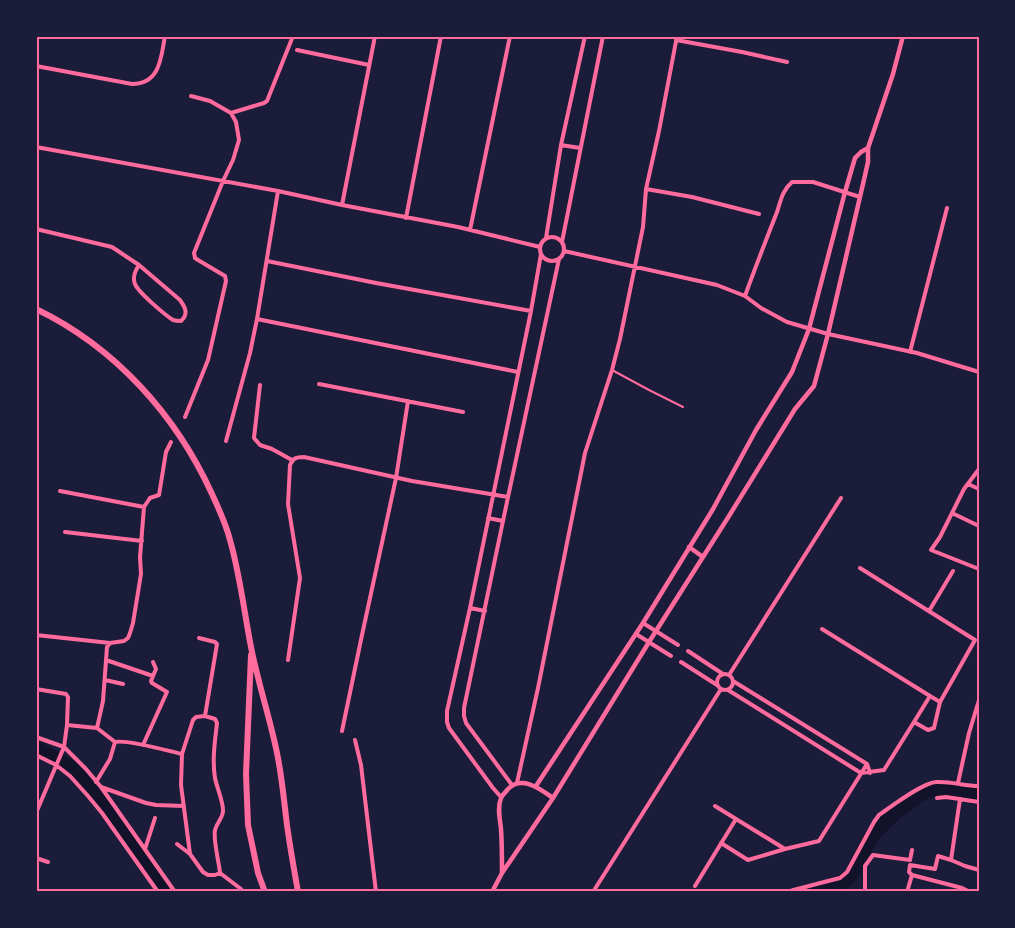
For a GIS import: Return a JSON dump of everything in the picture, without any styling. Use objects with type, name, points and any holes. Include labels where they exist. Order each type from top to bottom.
[{"type":"highway","points":[[36,309],[55,318],[97,346],[126,372],[159,407],[184,442],[203,474],[218,507],[230,539],[251,648],[278,754],[287,828],[298,892]]},
{"type":"highway","points":[[251,648],[246,774],[248,825],[258,873],[265,892]]},
{"type":"street","points":[[36,66],[140,84],[147,81],[158,70],[165,36]]},
{"type":"street","points":[[231,113],[264,103],[267,100],[293,36]]},
{"type":"street","points":[[342,206],[375,36]]},
{"type":"street","points":[[406,218],[441,36]]},
{"type":"street","points":[[470,230],[510,36]]},
{"type":"street","points":[[546,238],[561,145],[586,36]]},
{"type":"street","points":[[562,242],[603,36]]},
{"type":"street","points":[[492,892],[502,873],[553,798],[795,409],[814,386],[868,162],[868,148],[903,36]]},
{"type":"street","points":[[502,873],[498,812],[501,797],[515,784],[538,688],[585,453],[620,339],[643,227],[646,189],[676,38],[787,62]]},
{"type":"street","points":[[297,50],[369,65]]},
{"type":"street","points":[[185,418],[208,360],[226,282],[225,276],[195,258],[194,253],[233,160],[239,140],[236,122],[231,113],[210,101],[192,96]]},
{"type":"street","points":[[561,145],[580,148]]},
{"type":"street","points":[[36,147],[180,174],[223,180],[342,206],[470,230],[540,247]]},
{"type":"street","points":[[536,786],[643,623],[713,509],[756,430],[792,372],[809,329],[845,192],[856,158],[868,148]]},
{"type":"street","points":[[745,296],[785,188],[792,182],[813,182],[860,197]]},
{"type":"street","points":[[646,189],[692,197],[759,214]]},
{"type":"street","points":[[226,441],[250,353],[278,191]]},
{"type":"street","points":[[910,352],[947,208]]},
{"type":"street","points":[[36,229],[112,247],[139,265],[180,300],[184,305],[186,315],[181,321],[173,320],[146,298],[134,283],[135,272],[139,265]]},
{"type":"street","points":[[501,797],[449,728],[447,711],[531,310],[541,254],[540,247],[542,242],[550,236],[559,238],[564,244],[564,254],[559,259],[549,261],[541,254]]},
{"type":"street","points":[[564,251],[717,285],[745,296],[761,308],[787,322],[828,334],[910,352],[979,372]]},
{"type":"street","points":[[515,784],[469,728],[464,716],[464,708],[559,259]]},
{"type":"street","points":[[267,261],[531,310]]},
{"type":"street","points":[[257,319],[518,372]]},
{"type":"street","points":[[319,384],[463,412]]},
{"type":"street","points":[[260,385],[254,438],[260,445],[292,460]]},
{"type":"street","points":[[342,731],[396,478],[408,401]]},
{"type":"street","points":[[36,635],[110,644],[124,641],[128,638],[133,623],[141,574],[140,557],[144,507],[150,498],[159,495],[166,452],[171,442]]},
{"type":"street","points":[[288,660],[300,578],[288,504],[290,465],[292,460],[297,457],[304,457],[396,478],[508,497]]},
{"type":"street","points":[[979,469],[968,484],[931,550],[979,569]]},
{"type":"street","points":[[968,484],[979,489]]},
{"type":"street","points":[[60,491],[144,507]]},
{"type":"street","points":[[729,675],[841,498]]},
{"type":"street","points":[[952,513],[979,526]]},
{"type":"street","points":[[488,518],[503,521]]},
{"type":"street","points":[[65,532],[142,541]]},
{"type":"street","points":[[689,547],[703,557]]},
{"type":"street","points":[[860,568],[974,640],[940,702],[934,728],[928,730],[914,722]]},
{"type":"street","points":[[929,610],[953,571]]},
{"type":"street","points":[[470,608],[485,611]]},
{"type":"street","points":[[643,623],[678,645]]},
{"type":"street","points":[[822,629],[940,702]]},
{"type":"street","points":[[636,634],[671,656]]},
{"type":"street","points":[[199,638],[217,644],[205,716]]},
{"type":"street","points":[[97,728],[103,701],[107,646],[110,644]]},
{"type":"street","points":[[688,651],[723,674],[729,675],[733,681],[867,764],[870,773]]},
{"type":"street","points":[[106,660],[153,676]]},
{"type":"street","points":[[143,745],[167,692],[151,681],[156,669],[153,662]]},
{"type":"street","points":[[681,662],[721,689],[728,690],[861,773],[884,770],[930,696]]},
{"type":"street","points":[[717,685],[718,678],[723,674]]},
{"type":"street","points":[[105,680],[123,684]]},
{"type":"street","points":[[728,690],[732,686],[733,681]]},
{"type":"street","points":[[36,689],[66,694],[68,698],[64,748],[36,813]]},
{"type":"street","points":[[593,892],[721,689]]},
{"type":"street","points":[[958,783],[969,733],[979,700]]},
{"type":"street","points":[[190,854],[181,785],[182,754],[193,720],[196,716],[205,716],[215,719],[217,723],[214,771],[223,814],[214,836],[220,873],[243,892]]},
{"type":"street","points":[[67,725],[97,728],[115,742]]},
{"type":"street","points":[[36,737],[64,748],[86,770],[175,892]]},
{"type":"street","points":[[115,742],[120,740],[182,754]]},
{"type":"street","points":[[355,740],[361,765],[376,892]]},
{"type":"street","points":[[96,782],[110,759],[115,742]]},
{"type":"street","points":[[36,755],[57,763],[70,776],[102,813],[158,892]]},
{"type":"street","points":[[721,843],[748,860],[818,841],[867,764]]},
{"type":"street","points":[[786,892],[840,878],[847,872],[879,815],[925,785],[935,782],[979,786]]},
{"type":"street","points":[[515,784],[525,783],[536,786],[553,798]]},
{"type":"street","points":[[100,787],[146,803],[184,806]]},
{"type":"street","points":[[937,798],[979,802]]},
{"type":"street","points":[[951,860],[960,799]]},
{"type":"street","points":[[715,806],[785,849]]},
{"type":"street","points":[[145,849],[155,818]]},
{"type":"street","points":[[695,886],[736,818]]},
{"type":"street","points":[[177,844],[190,854],[203,872],[208,875],[220,873]]},
{"type":"street","points":[[912,850],[909,872],[912,875],[962,888],[970,892]]},
{"type":"street","points":[[871,892],[865,892],[865,866],[873,855],[910,860]]},
{"type":"street","points":[[910,865],[935,870],[938,856],[979,870]]},
{"type":"street","points":[[36,858],[48,862]]},
{"type":"street","points":[[907,892],[912,875]]},
{"type":"street","points":[[569,892],[577,892]]},
{"type":"lane","points":[[612,370],[683,407]]},
{"type":"waterway","points":[[36,748],[73,769],[106,809],[167,892]]},
{"type":"waterway","points":[[808,892],[834,885],[844,881],[851,875],[873,834],[892,815],[925,791],[936,789],[979,793]]},
{"type":"waterway","points":[[864,849],[866,865]]}]
